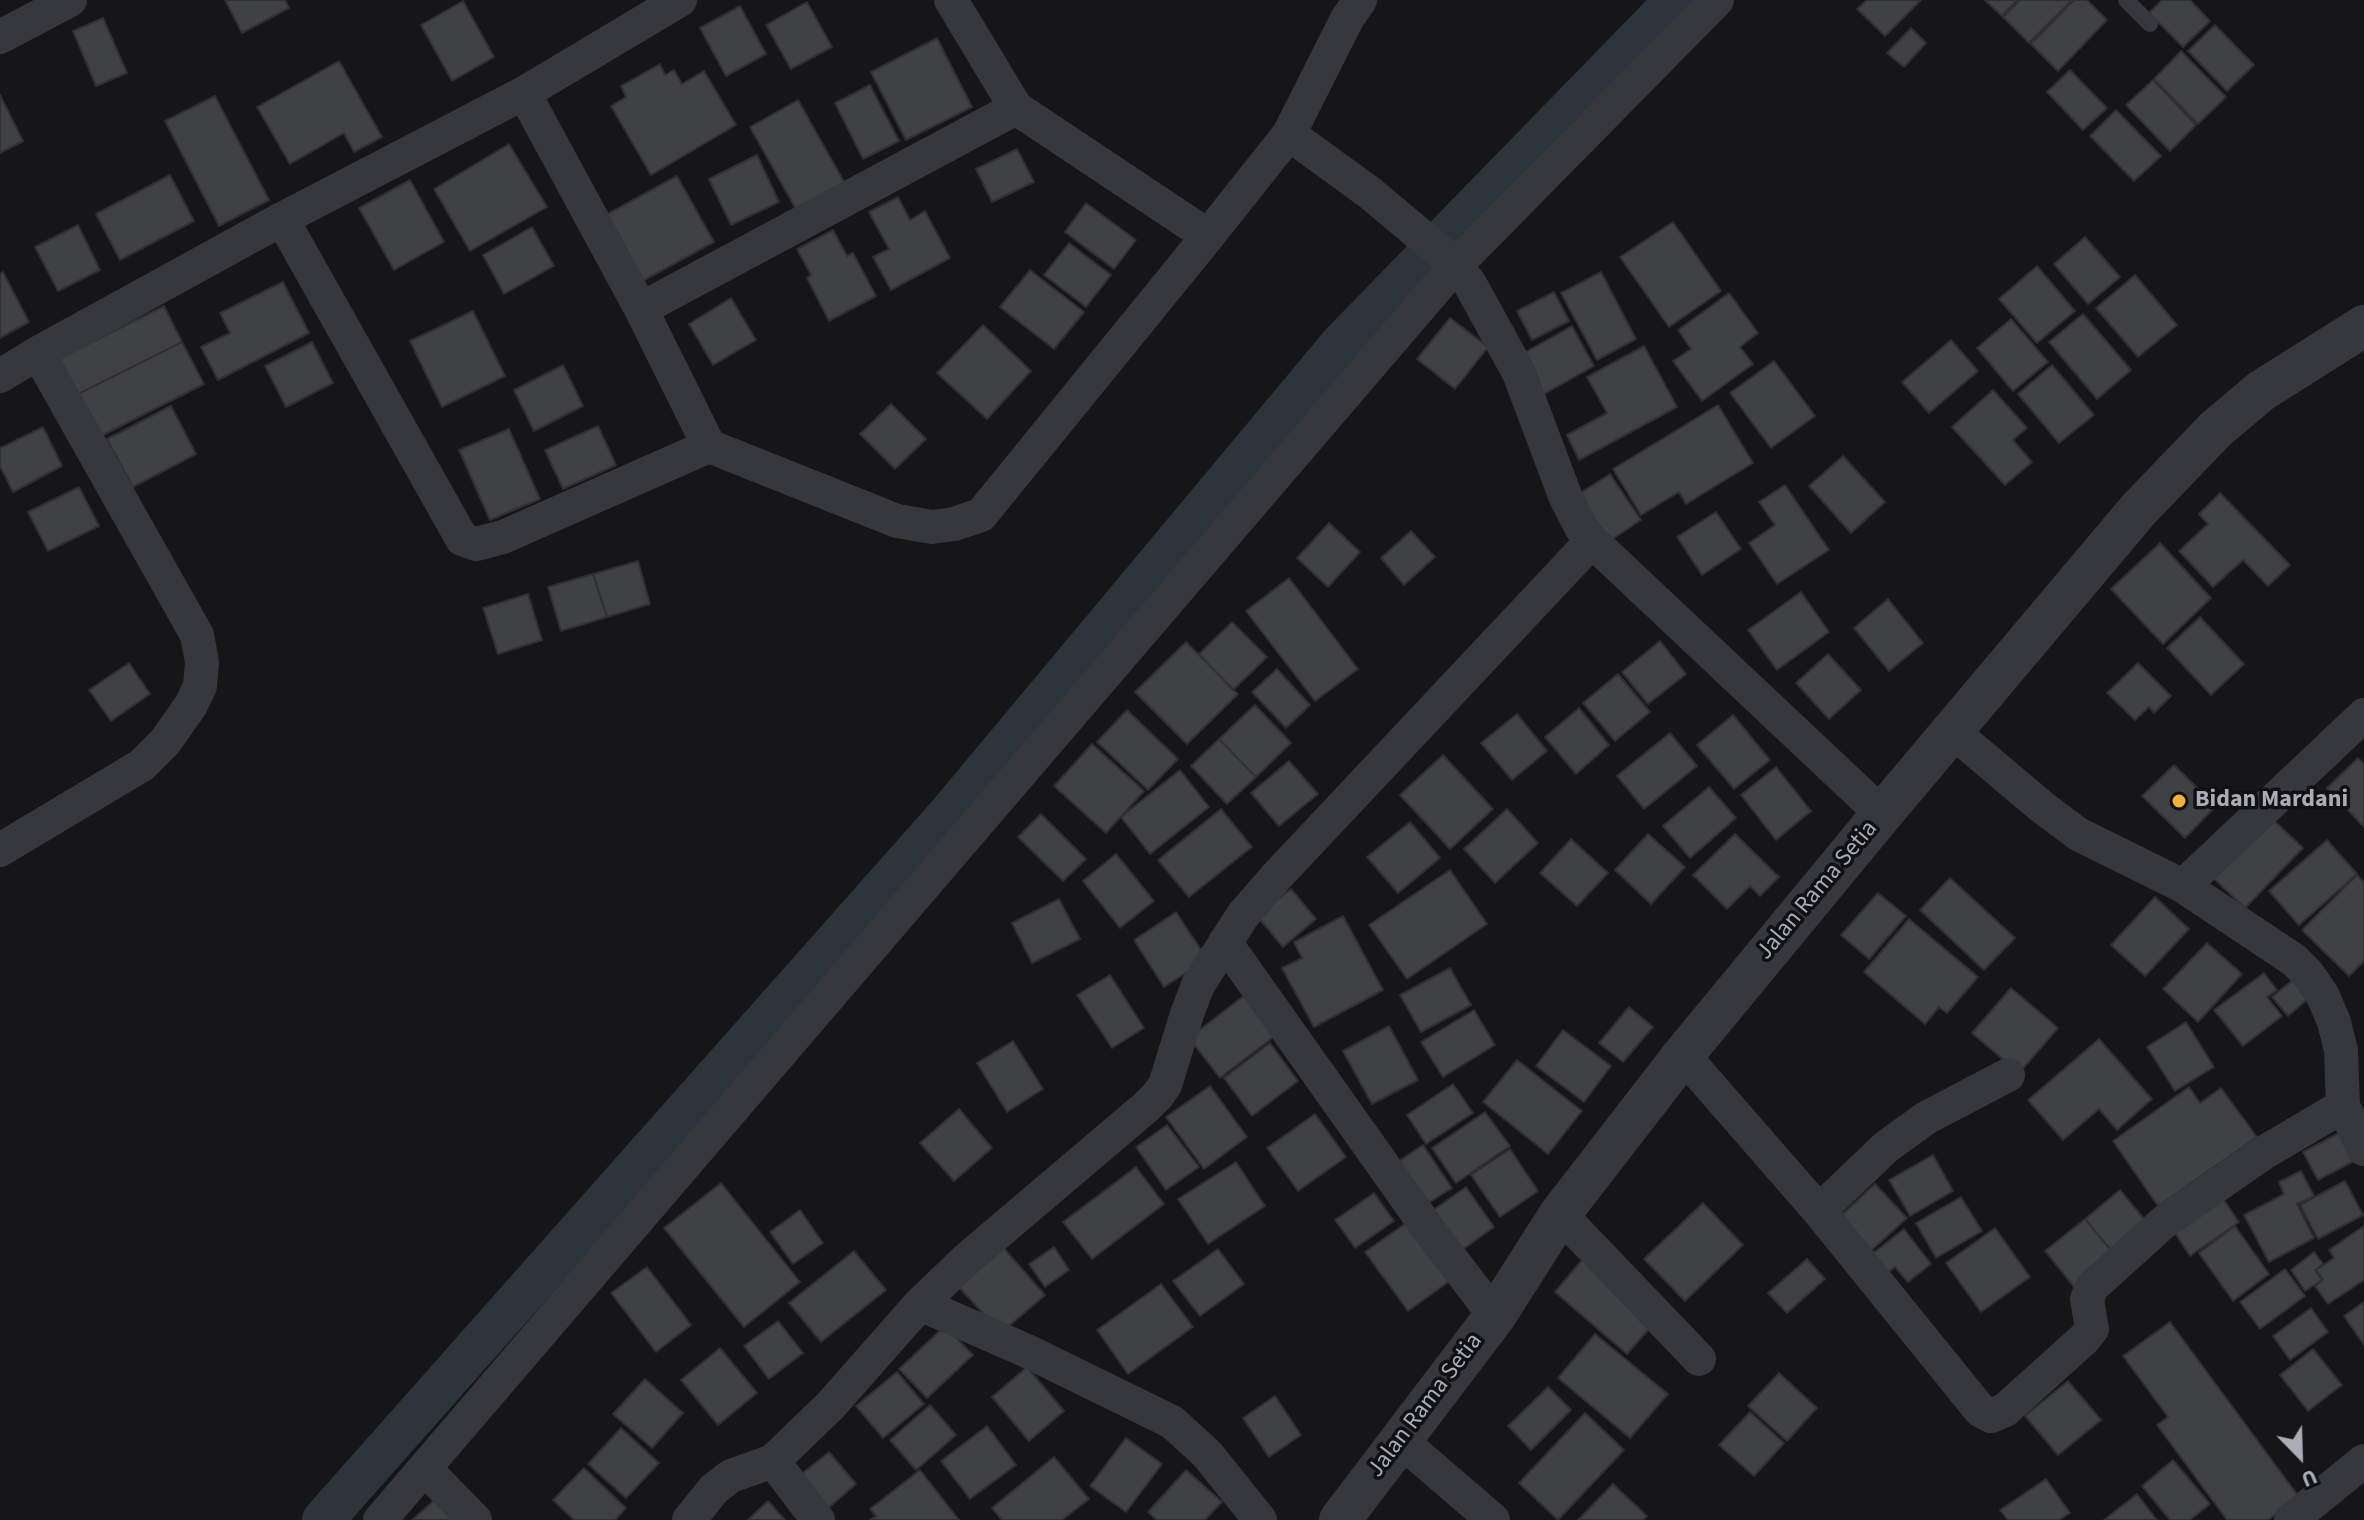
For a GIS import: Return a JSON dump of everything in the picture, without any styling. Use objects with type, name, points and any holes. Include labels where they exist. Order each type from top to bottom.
[{"type":"street","points":[[0,37],[70,0]]},
{"type":"street","points":[[0,376],[282,219],[524,93],[680,0]]},
{"type":"street","points":[[951,0],[1016,108],[1208,236]]},
{"type":"street","points":[[524,93],[641,309],[709,446],[897,521],[932,527],[981,515],[1208,236],[1289,134],[1347,19],[1360,0]]},
{"type":"street","points":[[380,1520],[1451,261],[1717,0]]},
{"type":"street","points":[[641,309],[1016,108]]},
{"type":"street","points":[[1289,134],[1370,193],[1451,261],[1470,284],[1519,373],[1566,498],[1592,541],[1882,814]]},
{"type":"street","points":[[282,219],[462,539],[476,544],[503,537],[709,446]]},
{"type":"street","name":"Jalan Rama Setia","points":[[1340,1520],[1495,1316],[1560,1214],[1683,1055],[2139,509],[2216,429],[2261,391],[2364,326]]},
{"type":"street","points":[[0,850],[142,765],[165,742],[191,705],[200,686],[202,662],[197,635],[38,353]]},
{"type":"street","points":[[689,1520],[698,1505],[731,1476],[773,1461],[831,1405],[920,1304],[967,1259],[1158,1095],[1165,1085],[1198,985],[1243,915],[1592,541]]},
{"type":"street","points":[[2183,886],[2364,715]]},
{"type":"street","points":[[1952,731],[2078,834],[2183,886],[2294,960],[2308,974],[2323,996],[2334,1022],[2353,1044],[2343,1106],[2364,1149]]},
{"type":"street","points":[[1225,942],[1429,1230],[1495,1316]]},
{"type":"street","points":[[1683,1055],[1819,1211],[1980,1410],[1991,1416],[2005,1410],[2084,1339],[2092,1329],[2087,1299],[2092,1287],[2164,1222],[2265,1152],[2343,1106]]},
{"type":"street","points":[[1819,1211],[1886,1147],[1926,1118],[2008,1075]]},
{"type":"street","points":[[1560,1214],[1699,1359]]},
{"type":"street","points":[[920,1304],[1027,1351],[1172,1422],[1207,1454],[1260,1520]]},
{"type":"street","points":[[1400,1440],[1493,1520]]},
{"type":"street","points":[[773,1461],[818,1520]]},
{"type":"street","points":[[2291,1520],[2364,1461]]},
{"type":"street","points":[[425,1469],[475,1520]]},
{"type":"lane","points":[[2126,0],[2150,24]]},
{"type":"building","points":[[225,0],[285,0],[289,8],[242,33]]},
{"type":"building","points":[[1867,0],[1921,0],[1885,36],[1857,9]]},
{"type":"building","points":[[1985,0],[2017,0],[2002,16]]},
{"type":"building","points":[[2020,0],[2072,0],[2029,43],[2003,17]]},
{"type":"building","points":[[2074,0],[2087,0],[2107,20],[2058,71],[2031,44]]},
{"type":"building","points":[[2162,0],[2190,0],[2210,21],[2183,47],[2149,13]]},
{"type":"building","points":[[463,1],[494,57],[452,81],[421,25]]},
{"type":"building","points":[[807,2],[832,47],[791,69],[766,25]]},
{"type":"building","points":[[740,6],[766,54],[726,76],[700,28]]},
{"type":"building","points":[[103,18],[127,73],[96,86],[73,31]]},
{"type":"building","points":[[2215,25],[2254,65],[2227,91],[2188,51]]},
{"type":"building","points":[[1911,28],[1926,43],[1904,67],[1887,53]]},
{"type":"building","points":[[937,38],[972,107],[906,140],[871,72]]},
{"type":"building","points":[[2181,51],[2226,97],[2198,124],[2154,79]]},
{"type":"building","points":[[339,61],[382,137],[354,152],[344,133],[290,164],[257,107]]},
{"type":"building","points":[[660,64],[665,75],[674,70],[682,84],[704,71],[736,125],[651,175],[611,106],[626,97],[621,86]]},
{"type":"building","points":[[2070,70],[2107,108],[2083,130],[2047,92]]},
{"type":"building","points":[[2153,80],[2196,125],[2170,151],[2126,105]]},
{"type":"building","points":[[870,85],[899,141],[863,159],[835,103]]},
{"type":"building","points":[[0,95],[23,141],[0,153]]},
{"type":"building","points":[[215,96],[269,200],[219,226],[165,121]]},
{"type":"building","points":[[798,100],[847,187],[798,213],[750,127]]},
{"type":"building","points":[[2116,110],[2161,156],[2134,181],[2090,136]]},
{"type":"building","points":[[509,144],[547,207],[470,251],[434,189]]},
{"type":"building","points":[[1017,149],[1034,182],[992,202],[976,169]]},
{"type":"building","points":[[757,155],[779,202],[731,225],[709,179]]},
{"type":"building","points":[[170,175],[194,221],[120,260],[96,214]]},
{"type":"building","points":[[677,176],[714,242],[639,283],[602,217]]},
{"type":"building","points":[[410,180],[444,242],[394,270],[359,208]]},
{"type":"building","points":[[898,197],[910,220],[925,211],[950,258],[891,290],[873,257],[889,249],[869,212]]},
{"type":"building","points":[[1086,203],[1136,240],[1114,269],[1065,232]]},
{"type":"building","points":[[1673,222],[1721,291],[1669,327],[1620,257]]},
{"type":"building","points":[[78,225],[100,270],[58,291],[35,247]]},
{"type":"building","points":[[532,227],[554,266],[504,294],[483,255]]},
{"type":"building","points":[[833,230],[847,256],[853,253],[876,296],[829,321],[807,278],[811,275],[797,249]]},
{"type":"building","points":[[2085,237],[2120,277],[2088,304],[2054,264]]},
{"type":"building","points":[[1069,243],[1111,275],[1086,307],[1044,275]]},
{"type":"building","points":[[2037,266],[2075,311],[2037,343],[1999,299]]},
{"type":"building","points":[[1030,270],[1084,312],[1054,349],[1000,307]]},
{"type":"building","points":[[3,272],[29,322],[0,338],[0,274]]},
{"type":"building","points":[[1601,272],[1636,339],[1597,360],[1561,293]]},
{"type":"building","points":[[2135,275],[2177,325],[2138,357],[2096,308]]},
{"type":"building","points":[[283,282],[309,333],[218,380],[201,347],[230,333],[220,313]]},
{"type":"building","points":[[1554,292],[1569,321],[1532,340],[1517,311]]},
{"type":"building","points":[[1729,293],[1758,333],[1740,347],[1753,364],[1702,401],[1673,361],[1691,349],[1678,330]]},
{"type":"building","points":[[731,298],[756,340],[713,365],[689,324]]},
{"type":"building","points":[[164,306],[182,342],[74,396],[56,360]]},
{"type":"building","points":[[473,311],[505,376],[442,407],[410,341]]},
{"type":"building","points":[[2083,314],[2131,370],[2097,399],[2049,342]]},
{"type":"building","points":[[1450,318],[1488,347],[1455,389],[1417,359]]},
{"type":"building","points":[[2011,319],[2048,362],[2013,391],[1977,348]]},
{"type":"building","points":[[983,325],[1031,371],[987,419],[937,373]]},
{"type":"building","points":[[1572,326],[1594,366],[1544,394],[1522,354]]},
{"type":"building","points":[[1951,340],[1978,371],[1929,413],[1902,382]]},
{"type":"building","points":[[182,342],[204,384],[95,439],[74,396]]},
{"type":"building","points":[[312,342],[333,383],[286,407],[265,366]]},
{"type":"building","points":[[1644,346],[1677,407],[1579,460],[1567,435],[1607,413],[1587,377]]},
{"type":"building","points":[[1774,361],[1815,416],[1771,448],[1730,393]]},
{"type":"building","points":[[563,365],[583,406],[534,431],[514,390]]},
{"type":"building","points":[[2052,365],[2094,415],[2059,443],[2018,394]]},
{"type":"building","points":[[1993,390],[2027,428],[2013,440],[2032,462],[2005,485],[1952,427]]},
{"type":"building","points":[[891,404],[926,439],[895,469],[860,434]]},
{"type":"building","points":[[1718,405],[1753,463],[1686,504],[1679,492],[1641,515],[1613,469]]},
{"type":"building","points":[[171,406],[196,454],[133,487],[107,439]]},
{"type":"building","points":[[598,426],[616,465],[563,489],[545,450]]},
{"type":"building","points":[[43,427],[62,466],[13,492],[0,466],[0,448]]},
{"type":"building","points":[[509,429],[540,499],[490,520],[459,450]]},
{"type":"building","points":[[1843,456],[1885,502],[1851,533],[1809,486]]},
{"type":"building","points":[[1610,474],[1641,520],[1605,544],[1574,497]]},
{"type":"building","points":[[1785,485],[1829,550],[1777,584],[1749,543],[1775,525],[1759,502]]},
{"type":"building","points":[[79,487],[99,526],[48,551],[28,512]]},
{"type":"building","points":[[2220,493],[2290,565],[2268,586],[2243,560],[2213,587],[2179,551],[2208,524],[2199,514]]},
{"type":"building","points":[[1716,512],[1741,549],[1702,575],[1677,537]]},
{"type":"building","points":[[1329,523],[1360,552],[1328,587],[1297,558]]},
{"type":"building","points":[[1411,531],[1435,557],[1404,585],[1381,558]]},
{"type":"building","points":[[2160,543],[2211,598],[2163,644],[2111,589]]},
{"type":"building","points":[[638,561],[650,604],[607,617],[593,574]]},
{"type":"building","points":[[593,574],[607,617],[561,631],[548,587]]},
{"type":"building","points":[[1289,578],[1358,669],[1315,701],[1246,611]]},
{"type":"building","points":[[1801,592],[1829,632],[1777,670],[1748,630]]},
{"type":"building","points":[[528,594],[542,640],[498,654],[483,608]]},
{"type":"building","points":[[1888,599],[1923,643],[1889,671],[1854,628]]},
{"type":"building","points":[[2200,617],[2244,664],[2211,695],[2167,648]]},
{"type":"building","points":[[1232,622],[1267,657],[1233,690],[1199,654]]},
{"type":"building","points":[[1660,641],[1686,674],[1648,704],[1622,672]]},
{"type":"building","points":[[1186,642],[1238,694],[1187,744],[1135,692]]},
{"type":"building","points":[[1828,654],[1861,690],[1829,719],[1796,683]]},
{"type":"building","points":[[129,663],[150,694],[111,721],[89,690]]},
{"type":"building","points":[[2138,663],[2171,696],[2154,713],[2149,707],[2135,720],[2107,693]]},
{"type":"building","points":[[1277,669],[1310,705],[1286,728],[1252,692]]},
{"type":"building","points":[[1618,674],[1650,712],[1615,741],[1583,703]]},
{"type":"building","points":[[1255,705],[1291,743],[1256,777],[1219,739]]},
{"type":"building","points":[[1579,708],[1609,745],[1576,774],[1545,737]]},
{"type":"building","points":[[1127,710],[1178,759],[1148,790],[1097,742]]},
{"type":"building","points":[[1517,714],[1547,751],[1512,780],[1481,743]]},
{"type":"building","points":[[1733,715],[1770,760],[1734,789],[1697,745]]},
{"type":"building","points":[[1670,733],[1697,766],[1644,809],[1617,776]]},
{"type":"building","points":[[1219,739],[1256,777],[1227,804],[1191,766]]},
{"type":"building","points":[[1092,744],[1144,791],[1106,833],[1054,786]]},
{"type":"building","points":[[1443,755],[1493,809],[1450,849],[1400,795]]},
{"type":"building","points":[[2358,758],[2364,764],[2364,827],[2327,788]]},
{"type":"building","points":[[1289,761],[1318,794],[1279,826],[1251,793]]},
{"type":"building","name":"Bidan Mardani","points":[[2174,765],[2216,806],[2185,838],[2142,796]]},
{"type":"building","points":[[1776,767],[1811,811],[1776,840],[1741,795]]},
{"type":"building","points":[[1180,770],[1209,807],[1150,854],[1121,817]]},
{"type":"building","points":[[1709,787],[1736,818],[1690,858],[1663,826]]},
{"type":"building","points":[[1221,809],[1252,847],[1189,897],[1158,860]]},
{"type":"building","points":[[1507,809],[1538,843],[1495,883],[1464,849]]},
{"type":"building","points":[[2266,813],[2303,848],[2245,908],[2207,872]]},
{"type":"building","points":[[1041,814],[1086,859],[1063,881],[1018,837]]},
{"type":"building","points":[[1410,822],[1440,858],[1398,893],[1367,857]]},
{"type":"building","points":[[1648,834],[1685,867],[1651,904],[1615,870]]},
{"type":"building","points":[[1735,834],[1779,877],[1760,896],[1750,886],[1727,909],[1693,875]]},
{"type":"building","points":[[1571,839],[1608,873],[1577,906],[1540,873]]},
{"type":"building","points":[[2327,840],[2357,874],[2299,925],[2269,891]]},
{"type":"building","points":[[1116,854],[1154,901],[1120,928],[1083,881]]},
{"type":"building","points":[[1450,870],[1487,924],[1407,979],[1369,925]]},
{"type":"building","points":[[2357,875],[2364,882],[2364,961],[2349,976],[2302,930]]},
{"type":"building","points":[[1950,878],[2015,938],[1984,970],[1920,910]]},
{"type":"building","points":[[1291,889],[1316,919],[1283,947],[1257,916]]},
{"type":"building","points":[[1878,893],[1906,916],[1869,959],[1841,935]]},
{"type":"building","points":[[2155,897],[2189,929],[2145,976],[2111,945]]},
{"type":"building","points":[[1059,899],[1080,939],[1032,963],[1012,923]]},
{"type":"building","points":[[1176,912],[1207,959],[1164,987],[1134,940]]},
{"type":"building","points":[[1343,916],[1383,990],[1314,1027],[1282,968],[1302,958],[1294,942]]},
{"type":"building","points":[[1909,919],[1978,977],[1947,1013],[1939,1007],[1925,1024],[1864,972]]},
{"type":"building","points":[[2207,943],[2242,974],[2198,1022],[2163,989]]},
{"type":"building","points":[[1450,968],[1471,1005],[1421,1032],[1400,995]]},
{"type":"building","points":[[2264,973],[2277,990],[2267,997],[2282,1016],[2243,1046],[2214,1010]]},
{"type":"building","points":[[1110,975],[1144,1028],[1112,1048],[1077,995]]},
{"type":"building","points":[[2294,979],[2309,998],[2288,1016],[2272,997]]},
{"type":"building","points":[[2011,988],[2058,1028],[2019,1073],[1972,1033]]},
{"type":"building","points":[[1245,995],[1276,1035],[1220,1078],[1189,1038]]},
{"type":"building","points":[[1629,1007],[1653,1027],[1623,1062],[1599,1043]]},
{"type":"building","points":[[1474,1010],[1495,1045],[1443,1077],[1421,1042]]},
{"type":"building","points":[[2186,1022],[2214,1067],[2175,1091],[2147,1047]]},
{"type":"building","points":[[1389,1026],[1418,1080],[1372,1104],[1343,1051]]},
{"type":"building","points":[[1563,1030],[1611,1066],[1584,1102],[1536,1066]]},
{"type":"building","points":[[2099,1039],[2152,1099],[2117,1130],[2099,1109],[2063,1140],[2028,1100]]},
{"type":"building","points":[[1013,1041],[1043,1089],[1007,1112],[977,1063]]},
{"type":"building","points":[[1270,1043],[1298,1081],[1252,1116],[1224,1078]]},
{"type":"building","points":[[1517,1060],[1582,1111],[1548,1154],[1483,1102]]},
{"type":"building","points":[[1453,1084],[1473,1113],[1426,1144],[1407,1115]]},
{"type":"building","points":[[1210,1086],[1247,1137],[1204,1169],[1166,1117]]},
{"type":"building","points":[[2189,1087],[2200,1103],[2221,1088],[2257,1137],[2158,1206],[2113,1141]]},
{"type":"building","points":[[959,1109],[992,1148],[954,1181],[920,1143]]},
{"type":"building","points":[[1485,1112],[1510,1146],[1456,1183],[1432,1148]]},
{"type":"building","points":[[1315,1114],[1346,1157],[1298,1191],[1267,1148]]},
{"type":"building","points":[[1167,1125],[1199,1167],[1166,1190],[1136,1147]]},
{"type":"building","points":[[2341,1132],[2356,1160],[2318,1180],[2303,1152]]},
{"type":"building","points":[[1423,1145],[1452,1188],[1419,1209],[1390,1167]]},
{"type":"building","points":[[1510,1149],[1538,1191],[1500,1217],[1471,1175]]},
{"type":"building","points":[[1933,1155],[1953,1191],[1910,1216],[1889,1180]]},
{"type":"building","points":[[1236,1162],[1265,1206],[1208,1244],[1178,1199]]},
{"type":"building","points":[[1136,1167],[1164,1204],[1092,1259],[1063,1222]]},
{"type":"building","points":[[2301,1171],[2314,1196],[2297,1204],[2314,1238],[2269,1262],[2244,1215],[2284,1194],[2279,1182]]},
{"type":"building","points":[[2345,1181],[2363,1215],[2318,1239],[2300,1205]]},
{"type":"building","points":[[721,1183],[800,1282],[744,1327],[664,1228]]},
{"type":"building","points":[[1875,1184],[1907,1218],[1865,1256],[1834,1222]]},
{"type":"building","points":[[1466,1187],[1494,1227],[1458,1253],[1429,1213]]},
{"type":"building","points":[[2120,1190],[2150,1226],[2115,1255],[2085,1219]]},
{"type":"building","points":[[1374,1193],[1394,1221],[1355,1248],[1335,1220]]},
{"type":"building","points":[[2221,1196],[2239,1222],[2190,1256],[2173,1230]]},
{"type":"building","points":[[1961,1197],[1982,1231],[1936,1258],[1916,1223]]},
{"type":"building","points":[[1703,1203],[1743,1245],[1685,1301],[1644,1259]]},
{"type":"building","points":[[800,1210],[823,1243],[793,1264],[770,1232]]},
{"type":"building","points":[[2085,1219],[2115,1255],[2075,1288],[2045,1251]]},
{"type":"building","points":[[1409,1221],[1451,1280],[1408,1311],[1365,1252]]},
{"type":"building","points":[[2235,1226],[2269,1274],[2233,1301],[2199,1253]]},
{"type":"building","points":[[2364,1226],[2364,1280],[2328,1304],[2315,1286],[2323,1280],[2316,1270],[2334,1258],[2329,1250]]},
{"type":"building","points":[[1995,1228],[2030,1277],[1981,1312],[1946,1263]]},
{"type":"building","points":[[1904,1229],[1931,1264],[1908,1282],[1895,1267],[1882,1278],[1867,1258]]},
{"type":"building","points":[[1000,1244],[1045,1295],[1001,1333],[956,1284]]},
{"type":"building","points":[[1054,1247],[1069,1270],[1045,1287],[1029,1264]]},
{"type":"building","points":[[1218,1249],[1244,1284],[1200,1316],[1173,1281]]},
{"type":"building","points":[[854,1251],[886,1290],[821,1342],[789,1303]]},
{"type":"building","points":[[2314,1252],[2323,1264],[2315,1270],[2322,1280],[2305,1291],[2291,1270]]},
{"type":"building","points":[[1807,1259],[1825,1279],[1787,1313],[1768,1293]]},
{"type":"building","points":[[1582,1260],[1655,1322],[1627,1354],[1555,1292]]},
{"type":"building","points":[[647,1267],[691,1325],[656,1352],[611,1293]]},
{"type":"building","points":[[2285,1269],[2305,1296],[2260,1329],[2240,1302]]},
{"type":"building","points":[[1161,1284],[1193,1327],[1128,1374],[1097,1330]]},
{"type":"building","points":[[2364,1302],[2364,1345],[2344,1316]]},
{"type":"building","points":[[2311,1308],[2328,1332],[2290,1360],[2273,1336]]},
{"type":"building","points":[[778,1321],[803,1353],[769,1379],[744,1346]]},
{"type":"building","points":[[2170,1322],[2299,1497],[2268,1520],[2227,1520],[2157,1425],[2168,1417],[2123,1356]]},
{"type":"building","points":[[945,1326],[973,1355],[927,1398],[899,1369]]},
{"type":"building","points":[[1595,1334],[1668,1394],[1630,1438],[1558,1378]]},
{"type":"building","points":[[720,1348],[757,1393],[718,1425],[681,1380]]},
{"type":"building","points":[[2313,1349],[2342,1385],[2308,1411],[2280,1375]]},
{"type":"building","points":[[1027,1367],[1064,1411],[1029,1441],[992,1397]]},
{"type":"building","points":[[897,1372],[924,1404],[883,1438],[856,1406]]},
{"type":"building","points":[[1779,1373],[1817,1408],[1787,1441],[1748,1406]]},
{"type":"building","points":[[645,1379],[683,1413],[652,1448],[613,1414]]},
{"type":"building","points":[[2068,1381],[2101,1420],[2058,1455],[2025,1416]]},
{"type":"building","points":[[1548,1387],[1571,1410],[1531,1450],[1508,1426]]},
{"type":"building","points":[[1275,1396],[1301,1435],[1269,1457],[1243,1418]]},
{"type":"building","points":[[930,1405],[956,1435],[916,1470],[890,1440]]},
{"type":"building","points":[[1750,1412],[1784,1443],[1754,1476],[1719,1445]]},
{"type":"building","points":[[1585,1413],[1624,1450],[1558,1520],[1519,1483]]},
{"type":"building","points":[[987,1426],[1016,1465],[970,1499],[941,1461]]},
{"type":"building","points":[[621,1428],[659,1463],[626,1498],[588,1464]]},
{"type":"building","points":[[1126,1438],[1162,1464],[1126,1512],[1090,1486]]},
{"type":"building","points":[[829,1452],[856,1484],[826,1510],[798,1477]]},
{"type":"building","points":[[1054,1457],[1089,1499],[1062,1520],[1002,1520],[992,1508]]},
{"type":"building","points":[[2173,1460],[2210,1504],[2190,1520],[2170,1520],[2142,1486]]},
{"type":"building","points":[[584,1468],[626,1508],[615,1520],[574,1520],[553,1500]]},
{"type":"building","points":[[920,1470],[959,1520],[870,1520],[876,1516],[870,1509]]},
{"type":"building","points":[[1186,1470],[1222,1502],[1205,1520],[1157,1520],[1148,1512]]},
{"type":"building","points":[[2046,1479],[2070,1513],[2059,1520],[2008,1520],[2000,1510]]},
{"type":"building","points":[[1613,1484],[1647,1516],[1643,1520],[1578,1520]]},
{"type":"building","points":[[2137,1494],[2157,1520],[2104,1520]]},
{"type":"building","points":[[438,1497],[458,1520],[412,1520]]},
{"type":"building","points":[[768,1501],[785,1520],[748,1520]]},
{"type":"waterway","points":[[323,1520],[948,815],[1341,344],[1676,0]]},
{"type":"place","name":"Bidan Mardani","points":[[2179,801]]}]
